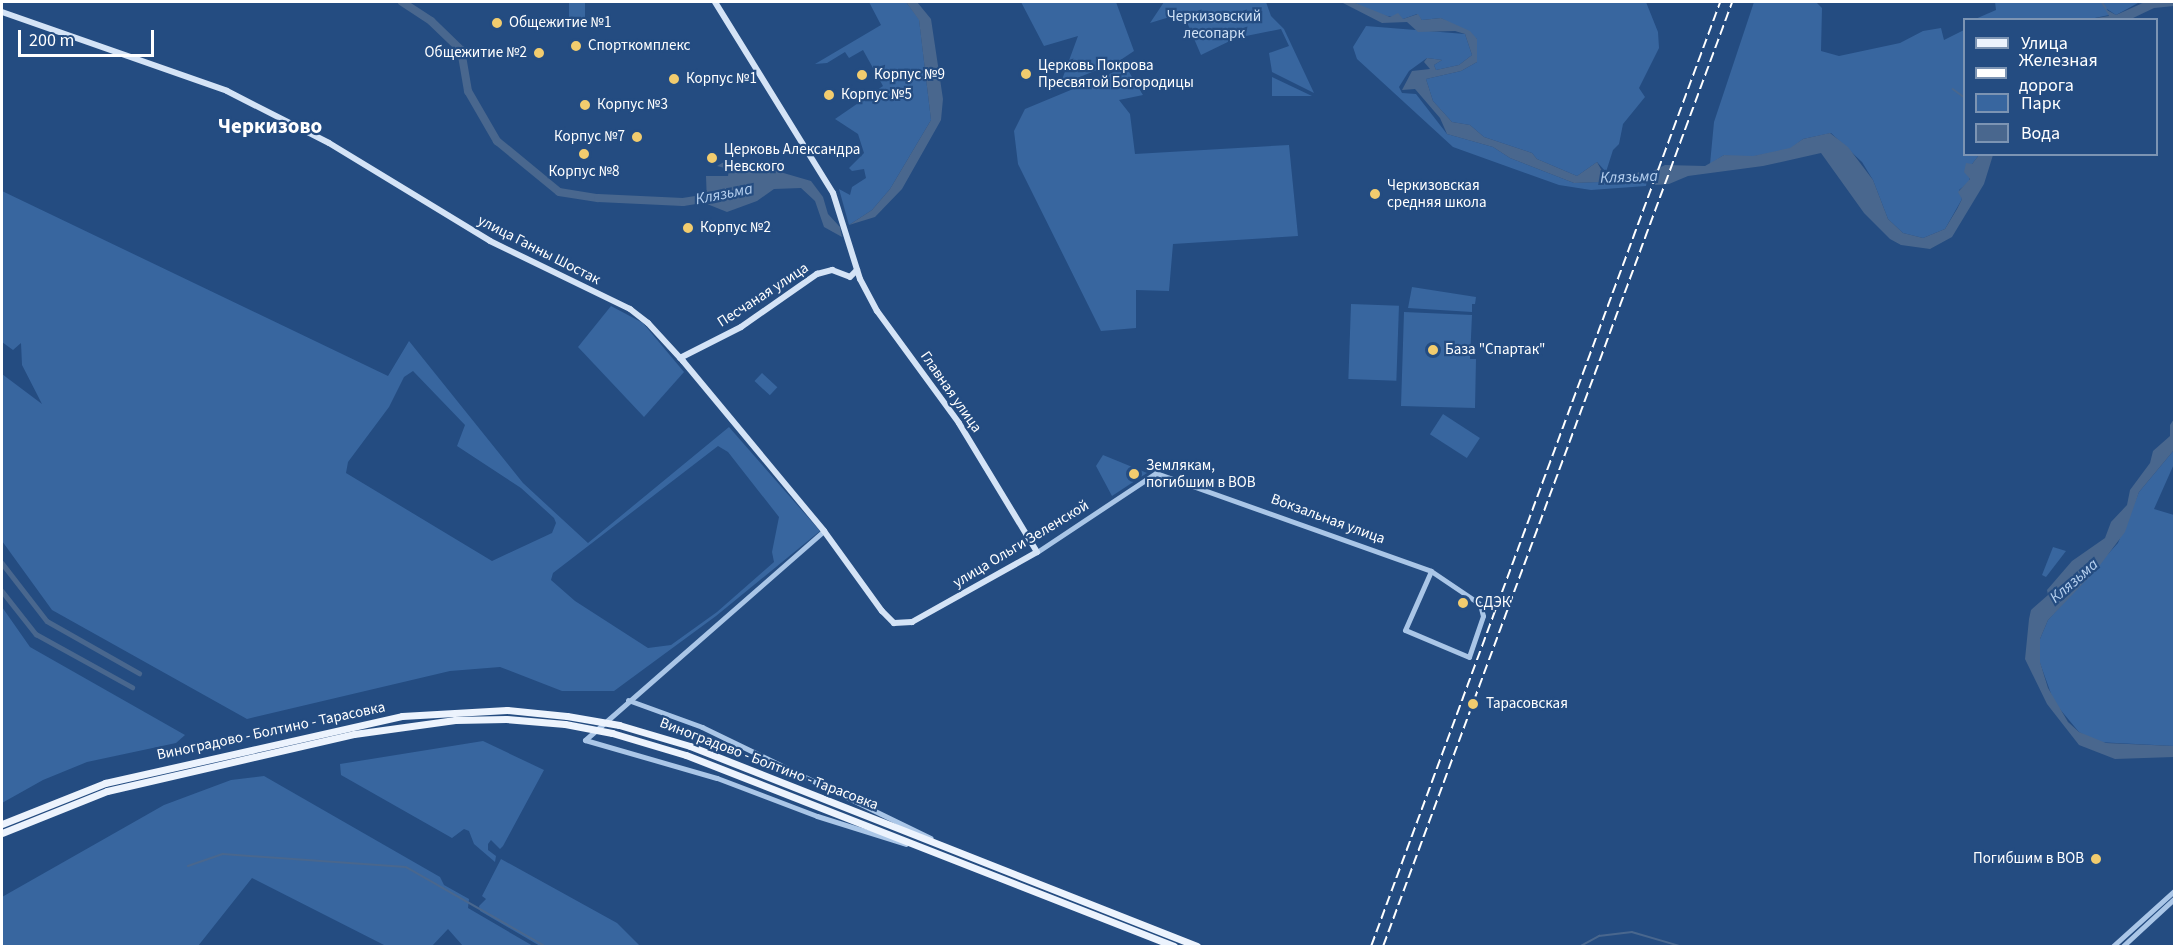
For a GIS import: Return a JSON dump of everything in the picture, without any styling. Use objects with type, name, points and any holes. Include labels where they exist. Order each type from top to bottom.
[{"type":"main road","name":"Главная улица","points":[[716,2],[818,167],[841,214],[857,269],[877,310],[959,423],[1037,552]]},
{"type":"main road","name":"улица Ганны Шостак","points":[[2,12],[237,96],[329,143],[490,242],[630,309],[680,357],[824,531],[894,623]]},
{"type":"main road","name":"Песчаная улица","points":[[680,357],[741,327],[817,274],[832,270],[853,277],[857,269]]},
{"type":"main road","name":"улица Ольги Зеленской","points":[[894,623],[912,622],[1037,552]]},
{"type":"main road","name":"Виноградово - Болтино - Тарасовка","points":[[2,824],[105,783],[402,716],[507,710],[567,716],[619,725],[690,746],[1197,946]]},
{"type":"main road","name":"Виноградово - Болтино - Тарасовка","points":[[2,833],[107,791],[354,734],[455,720],[506,719],[565,724],[612,733],[686,755],[1174,946]]},
{"type":"street","name":"улица Ольги Зеленской","points":[[1037,552],[1156,473]]},
{"type":"street","name":"Вокзальная улица","points":[[1156,473],[1431,571],[1473,596],[1481,607],[1483,616],[1469,657],[1405,630],[1431,571]]},
{"type":"street","points":[[824,531],[628,700],[585,740],[717,778],[817,816],[925,850]]},
{"type":"street","points":[[628,700],[712,731],[949,848]]},
{"type":"street","points":[[2113,946],[2175,891]]},
{"type":"street","points":[[2123,946],[2175,899]]},
{"type":"green space","points":[[569,2],[585,2],[585,25],[569,25]]},
{"type":"green space","points":[[869,2],[906,2],[919,19],[931,120],[890,189],[872,210],[849,225],[839,189],[850,195],[852,187],[866,178],[864,169],[852,171],[849,168],[864,153],[858,134],[835,119],[883,86],[863,50],[849,58],[845,52],[827,63],[815,64],[881,25]]},
{"type":"green space","points":[[1021,2],[1116,2],[1134,51],[1119,61],[1060,85],[1078,36],[1044,46]]},
{"type":"green space","name":"Черкизовский лесопарк","points":[[1164,2],[1266,2],[1271,16],[1284,29],[1314,93],[1272,72],[1269,53],[1289,46],[1281,29],[1236,38],[1201,55],[1183,13],[1150,23]]},
{"type":"green space","points":[[1353,2],[1646,2],[1658,32],[1659,48],[1639,88],[1645,97],[1623,124],[1619,144],[1613,150],[1606,172],[1597,162],[1577,176],[1537,159],[1532,153],[1484,137],[1470,125],[1452,122],[1433,101],[1426,79],[1461,71],[1477,62],[1477,39],[1441,18],[1422,20],[1417,14],[1403,19],[1377,14]]},
{"type":"green space","points":[[1754,2],[1816,2],[1822,8],[1821,51],[1839,56],[1900,43],[1923,31],[1941,28],[1944,40],[1963,30],[1963,156],[1978,156],[1972,164],[1969,182],[1959,190],[1962,199],[1945,229],[1923,238],[1903,233],[1888,219],[1873,180],[1862,162],[1831,133],[1803,139],[1790,149],[1745,158],[1724,155],[1710,164],[1714,122]]},
{"type":"green space","points":[[1995,2],[2144,2],[2146,4],[2138,3],[2116,15],[2107,9],[2109,15],[2095,18],[1978,18],[1996,10]]},
{"type":"green space","points":[[1366,26],[1465,34],[1472,55],[1459,65],[1436,70],[1434,65],[1442,60],[1427,58],[1409,71],[1399,87],[1402,93],[1416,94],[1447,134],[1493,147],[1510,158],[1574,183],[1647,180],[1646,186],[1591,190],[1559,185],[1453,147],[1357,59],[1353,47]]},
{"type":"green space","points":[[1126,67],[1143,95],[1119,100],[1130,114],[1135,154],[1289,145],[1298,236],[1173,244],[1169,291],[1136,290],[1136,328],[1101,331],[1018,164],[1014,131],[1025,109]]},
{"type":"green space","name":"Черкизовский лесопарк","points":[[1272,77],[1312,96],[1272,96]]},
{"type":"green space","points":[[2,191],[388,376],[409,341],[523,483],[588,543],[729,427],[820,531],[716,616],[614,691],[562,691],[500,667],[450,671],[247,719],[52,610],[2,541],[2,374],[42,404],[22,365],[21,343],[13,350],[2,342]],"holes":[[[413,371],[465,425],[457,446],[521,488],[554,518],[556,523],[552,533],[492,561],[346,473],[348,462],[389,407],[404,377]],[[718,446],[728,452],[779,517],[772,552],[774,562],[717,612],[671,645],[648,648],[575,601],[551,580],[553,573]]]},
{"type":"green space","points":[[1412,287],[1476,297],[1475,304],[1472,304],[1472,312],[1408,308]]},
{"type":"green space","points":[[1351,304],[1399,306],[1396,381],[1348,379]]},
{"type":"green space","points":[[611,306],[643,323],[684,372],[644,417],[578,347]]},
{"type":"green space","points":[[1404,312],[1472,315],[1470,359],[1476,359],[1475,408],[1401,406]]},
{"type":"green space","points":[[762,373],[777,387],[770,395],[754,381]]},
{"type":"green space","points":[[1443,414],[1480,438],[1467,458],[1430,434]]},
{"type":"green space","points":[[2174,450],[2174,464],[2154,509],[2174,515],[2174,746],[2097,742],[2079,732],[2054,702],[2040,663],[2040,639],[2048,620],[2118,543],[2139,492]]},
{"type":"green space","points":[[1103,455],[1147,473],[1112,496],[1096,466]]},
{"type":"green space","points":[[2053,547],[2066,551],[2046,577],[2042,575]]},
{"type":"green space","points":[[2,607],[30,647],[185,735],[176,743],[87,762],[43,780],[2,803]]},
{"type":"green space","points":[[483,741],[544,770],[503,846],[500,849],[491,840],[488,844],[488,850],[496,856],[495,862],[474,844],[469,831],[464,829],[452,838],[341,775],[340,764]]},
{"type":"green space","points":[[264,776],[440,877],[444,885],[469,899],[468,908],[533,946],[463,946],[448,929],[432,946],[386,946],[252,878],[198,946],[2,946],[2,897],[164,805],[231,780]]},
{"type":"green space","points":[[501,859],[617,923],[640,946],[540,946],[480,911],[479,906],[486,899],[482,896]]},
{"type":"water","points":[[906,2],[917,2],[931,19],[943,99],[941,120],[902,189],[875,217],[849,225],[872,210],[890,189],[931,120],[919,20]]},
{"type":"water","points":[[1341,2],[1353,2],[1390,17],[1398,13],[1403,19],[1418,14],[1422,20],[1441,18],[1470,31],[1477,39],[1477,62],[1461,71],[1426,79],[1433,101],[1452,122],[1470,125],[1484,137],[1532,153],[1537,159],[1577,176],[1597,162],[1602,171],[1612,173],[1651,172],[1665,165],[1705,166],[1724,155],[1753,156],[1790,148],[1803,139],[1830,133],[1848,147],[1873,180],[1888,219],[1903,233],[1923,238],[1945,229],[1957,209],[1962,199],[1958,192],[1970,179],[1964,172],[1966,163],[1972,164],[1978,156],[1993,156],[1984,184],[1952,237],[1930,249],[1901,245],[1890,239],[1864,213],[1821,153],[1763,166],[1688,176],[1669,184],[1655,185],[1657,180],[1574,183],[1510,158],[1493,147],[1447,134],[1440,118],[1415,89],[1402,90],[1412,71],[1430,69],[1424,62],[1427,58],[1442,60],[1434,65],[1436,70],[1459,65],[1472,55],[1465,34],[1455,31],[1418,32],[1407,22],[1382,23]]},
{"type":"water","points":[[2145,2],[2174,2],[2174,6],[2154,8],[2133,18],[2096,18],[2109,16],[2105,9],[2116,15]]},
{"type":"water","name":"Клязьма","points":[[724,162],[753,164],[811,181],[823,197],[828,214],[840,227],[842,237],[824,227],[815,201],[801,188],[774,189],[757,201],[727,212],[707,204],[706,176],[728,176],[729,169],[717,166]]},
{"type":"water","points":[[2174,419],[2174,450],[2139,492],[2125,532],[2097,569],[2048,620],[2040,639],[2040,662],[2048,688],[2068,722],[2079,732],[2106,743],[2174,746],[2174,757],[2115,759],[2079,745],[2047,704],[2025,659],[2029,619],[2031,610],[2048,595],[2047,590],[2072,561],[2105,538],[2111,522],[2127,505],[2130,490],[2150,463],[2153,451],[2170,436],[2170,425]]},
{"type":"waterway","name":"Клязьма","points":[[402,2],[431,21],[461,50],[468,91],[497,141],[559,192],[598,198],[683,202],[715,197]]},
{"type":"waterway","points":[[2102,2],[2106,8]]},
{"type":"waterway","points":[[1953,89],[1963,96]]},
{"type":"waterway","points":[[2,563],[47,621],[139,673]]},
{"type":"waterway","points":[[2,591],[36,634],[132,687]]},
{"type":"waterway","points":[[188,866],[223,854],[406,867],[545,946]]},
{"type":"waterway","points":[[1581,946],[1599,936],[1632,932],[1680,946]]},
{"type":"railway","points":[[1371,946],[1720,2]]},
{"type":"railway","points":[[1383,946],[1732,2]]},
{"type":"place","name":"Общежитие №1","points":[[497,23]]},
{"type":"place","name":"Спорткомплекс","points":[[576,46]]},
{"type":"place","name":"Общежитие №2","points":[[539,53]]},
{"type":"place","name":"Церковь Покрова Пресвятой Богородицы","points":[[1026,74]]},
{"type":"place","name":"Корпус №9","points":[[862,75]]},
{"type":"place","name":"Корпус №1","points":[[674,79]]},
{"type":"place","name":"Корпус №5","points":[[829,95]]},
{"type":"place","name":"Корпус №3","points":[[585,105]]},
{"type":"place","name":"Корпус №7","points":[[637,137]]},
{"type":"place","name":"Корпус №8","points":[[584,154]]},
{"type":"place","name":"Церковь Александра Невского","points":[[712,158]]},
{"type":"place","name":"Черкизовская средняя школа","points":[[1375,194]]},
{"type":"place","name":"Корпус №2","points":[[688,228]]},
{"type":"place","name":"База \"Спартак\"","points":[[1433,350]]},
{"type":"place","name":"Землякам, погибшим в ВОВ","points":[[1134,474]]},
{"type":"place","name":"СДЭК","points":[[1463,603]]},
{"type":"place","name":"Тарасовская","points":[[1473,704]]},
{"type":"place","name":"Погибшим в ВОВ","points":[[2096,859]]},
{"type":"district","name":"Черкизово","points":[[270,126]]}]
